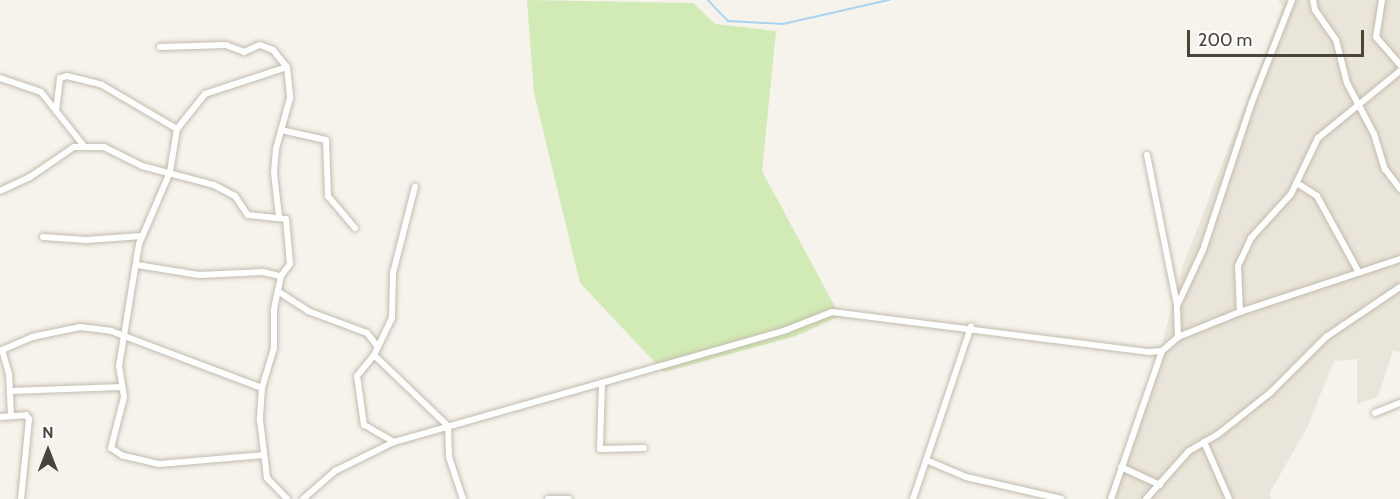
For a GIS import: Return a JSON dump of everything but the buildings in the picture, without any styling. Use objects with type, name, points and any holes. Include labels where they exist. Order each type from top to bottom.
[{"type":"street","points":[[1177,306],[1203,250],[1252,102],[1292,0]]},
{"type":"street","points":[[1313,0],[1315,10],[1336,40],[1347,83],[1359,103],[1385,169],[1400,189]]},
{"type":"street","points":[[1382,0],[1376,37],[1400,65]]},
{"type":"street","points":[[160,46],[226,45],[244,52],[260,45],[273,50],[287,67],[290,98],[281,130],[274,174],[279,217]]},
{"type":"street","points":[[264,455],[159,464],[123,456],[111,448],[119,428],[122,387],[119,366],[142,236],[170,172],[177,129],[205,94],[287,67]]},
{"type":"street","points":[[1240,312],[1239,257],[1297,183],[1318,138],[1400,71]]},
{"type":"street","points":[[56,111],[60,78],[67,76],[102,85],[177,129]]},
{"type":"street","points":[[0,78],[41,92],[84,146]]},
{"type":"street","points":[[281,130],[326,140],[328,196],[356,228]]},
{"type":"street","points":[[0,191],[36,173],[64,152],[84,146],[104,147],[132,162],[170,172],[231,194],[248,215],[279,217],[288,223],[290,257],[288,269],[281,276],[273,354],[262,387],[267,478],[287,499]]},
{"type":"street","points":[[1147,155],[1177,306],[1178,337]]},
{"type":"street","points":[[1297,183],[1317,196],[1358,271]]},
{"type":"street","points":[[394,442],[367,429],[363,420],[357,376],[378,348],[393,312],[393,273],[415,187]]},
{"type":"street","points":[[43,237],[86,240],[142,236]]},
{"type":"street","points":[[1111,499],[1161,351],[1178,337],[1240,312],[1358,271],[1400,260]]},
{"type":"street","points":[[137,265],[199,275],[262,272],[281,276]]},
{"type":"street","points":[[1146,499],[1189,451],[1277,387],[1326,337],[1400,287]]},
{"type":"street","points":[[279,292],[308,311],[367,333],[378,348]]},
{"type":"street","points":[[303,499],[335,471],[394,442],[786,330],[832,312],[971,327],[1112,350],[1161,351]]},
{"type":"street","points":[[11,415],[10,391],[2,350],[11,345],[80,327],[104,329],[262,387]]},
{"type":"street","points":[[913,499],[971,327]]},
{"type":"street","points":[[374,355],[448,426],[449,457],[464,499]]},
{"type":"street","points":[[602,384],[600,448],[644,448]]},
{"type":"street","points":[[10,391],[122,387]]},
{"type":"street","points":[[1375,413],[1400,404]]},
{"type":"street","points":[[0,417],[26,415],[29,419],[21,499]]},
{"type":"street","points":[[1204,442],[1229,499]]},
{"type":"street","points":[[926,460],[966,477],[1061,499]]},
{"type":"street","points":[[1120,467],[1160,485]]},
{"type":"street","points":[[548,499],[569,499]]},
{"type":"shaded area","points":[[1278,0],[1400,0],[1400,352],[1393,350],[1378,397],[1357,404],[1357,359],[1334,361],[1307,428],[1270,492],[1271,499],[1106,499],[1155,370],[1183,265],[1283,7]]},
{"type":"green space","points":[[527,0],[693,3],[715,24],[776,31],[762,171],[840,316],[796,336],[664,372],[580,283],[534,93]]},
{"type":"waterway","points":[[708,0],[728,21],[783,24],[889,0]]}]
